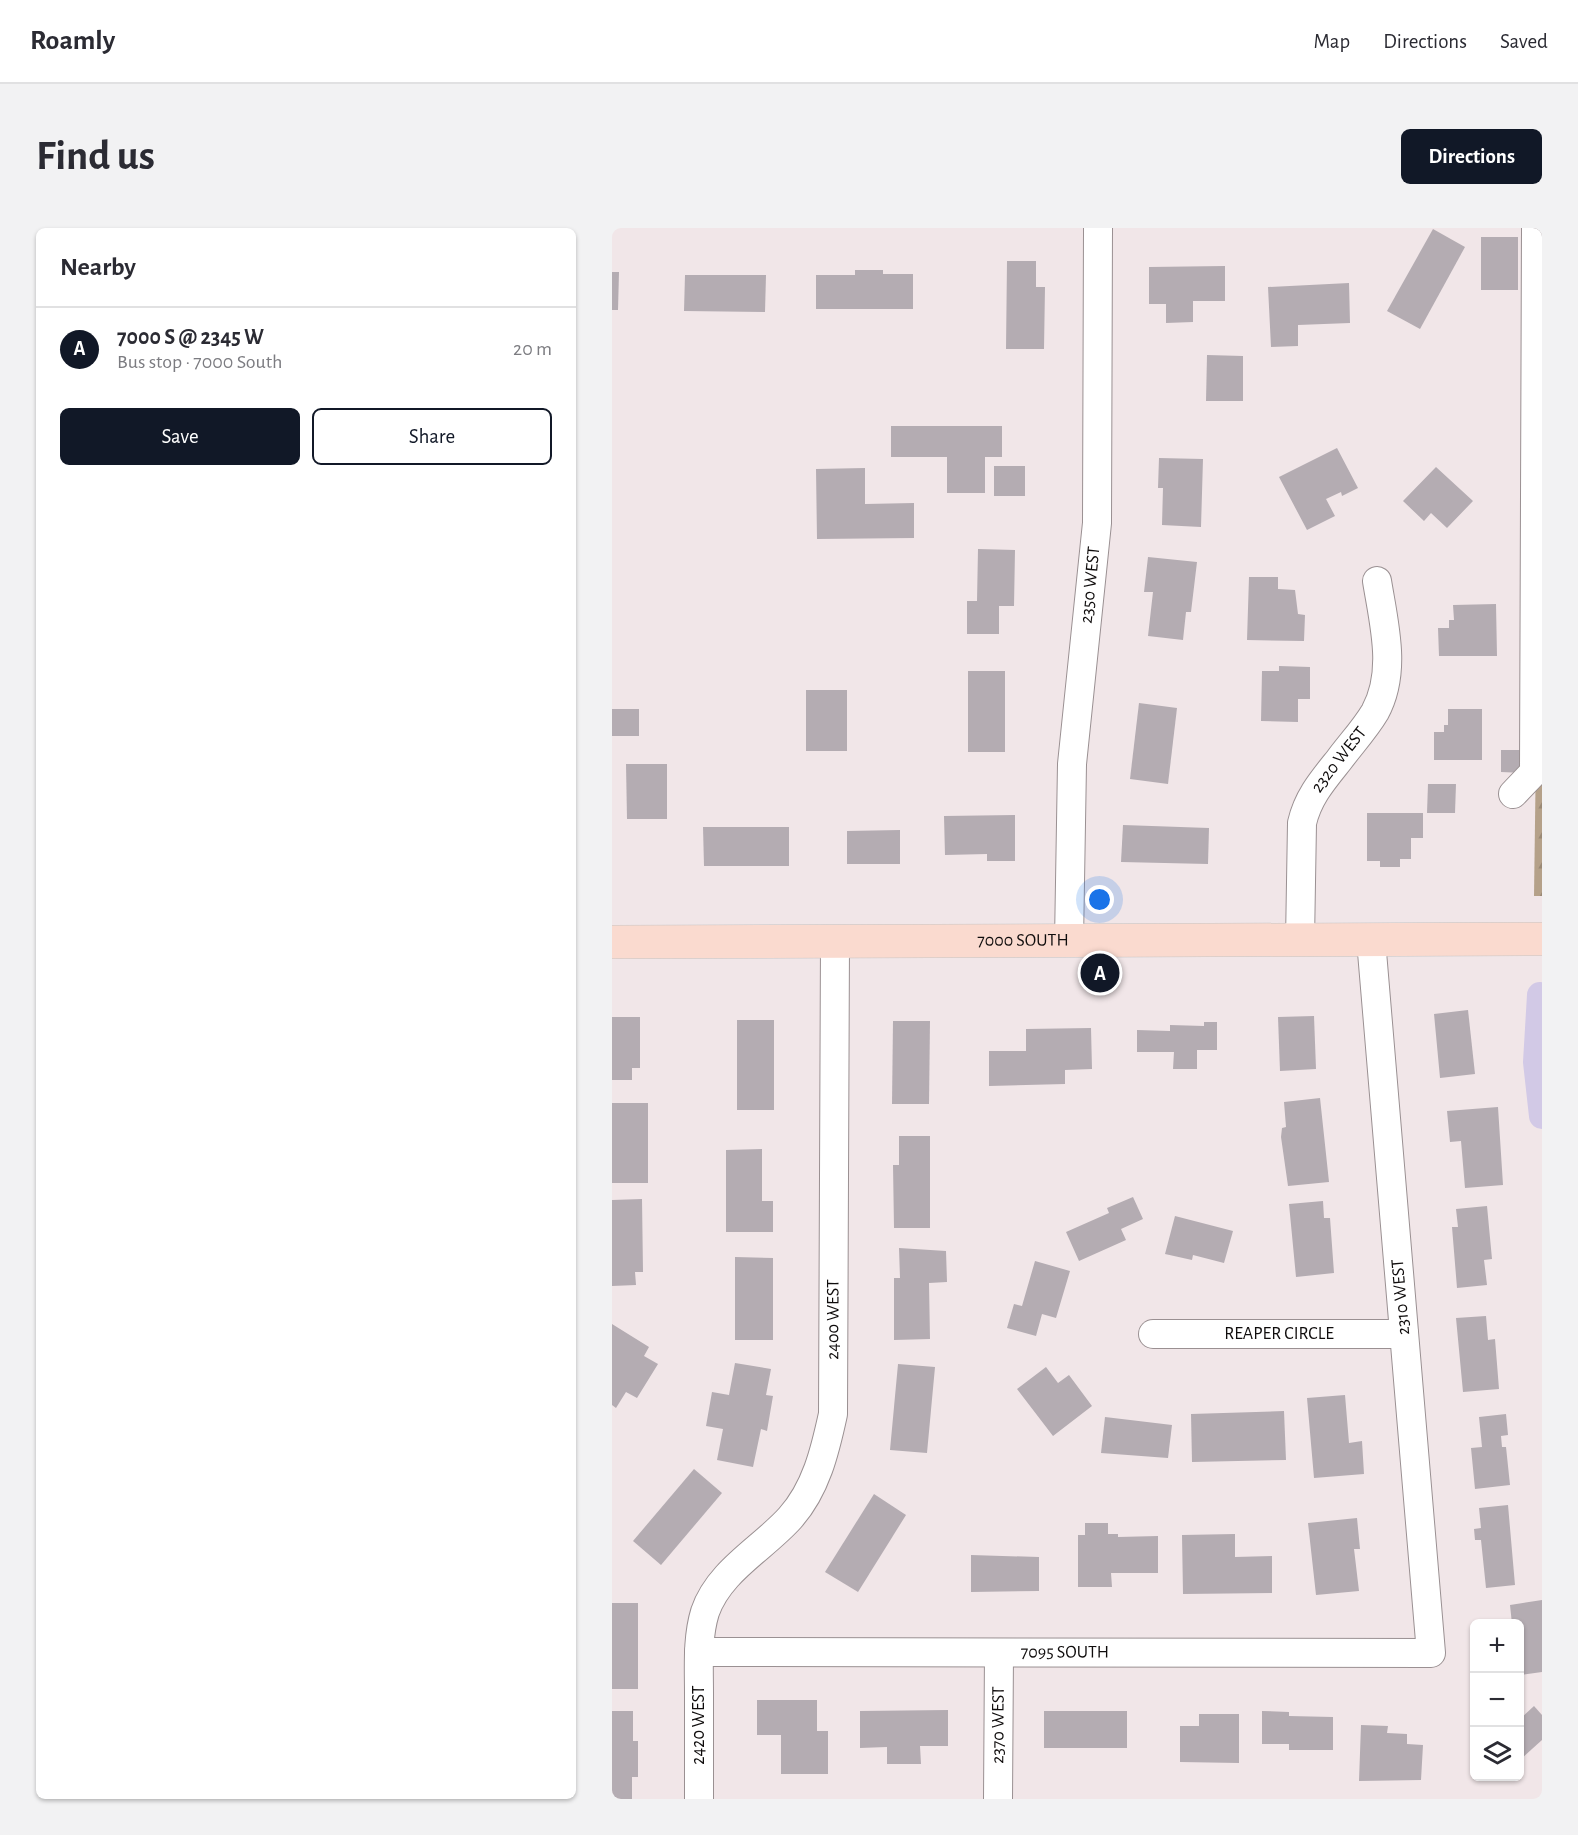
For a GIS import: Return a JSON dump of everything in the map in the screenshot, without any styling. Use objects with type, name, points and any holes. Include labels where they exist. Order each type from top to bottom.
[{"type":"main road","name":"7000 SOUTH","points":[[612,942],[1542,939]]},
{"type":"street","name":"2350 WEST","points":[[1069,941],[1072,764],[1096,523],[1099,456],[1098,228]]},
{"type":"street","points":[[1513,794],[1534,772],[1536,228]]},
{"type":"street","name":"2320 WEST","points":[[1300,941],[1302,823],[1306,806],[1314,791],[1374,713],[1386,681],[1386,630],[1377,581]]},
{"type":"street","name":"2310 WEST","points":[[1371,940],[1431,1653]]},
{"type":"street","name":"2400 WEST","points":[[699,1652],[705,1612],[723,1578],[763,1546],[791,1517],[813,1484],[825,1450],[833,1414],[835,942]]},
{"type":"street","name":"REAPER CIRCLE","points":[[1153,1334],[1404,1334]]},
{"type":"street","name":"7095 SOUTH","points":[[699,1652],[1431,1653]]},
{"type":"street","name":"2420 WEST","points":[[699,1652],[699,1799]]},
{"type":"street","name":"2370 WEST","points":[[999,1653],[999,1799]]},
{"type":"green space","points":[[1542,367],[1542,896],[1534,896],[1541,383]]},
{"type":"building","points":[[1433,229],[1465,247],[1420,329],[1387,311]]},
{"type":"building","points":[[1481,237],[1518,237],[1518,290],[1481,290]]},
{"type":"building","points":[[1007,261],[1036,261],[1036,287],[1045,287],[1044,349],[1006,349]]},
{"type":"building","points":[[1225,266],[1225,301],[1193,301],[1193,322],[1166,323],[1166,304],[1149,304],[1149,267]]},
{"type":"building","points":[[855,270],[883,270],[883,274],[913,274],[913,309],[816,309],[816,275],[855,275]]},
{"type":"building","points":[[612,272],[619,272],[618,310],[612,310]]},
{"type":"building","points":[[685,275],[766,275],[765,312],[684,311]]},
{"type":"building","points":[[1349,283],[1350,323],[1298,325],[1298,346],[1271,347],[1268,287]]},
{"type":"building","points":[[1207,355],[1243,356],[1243,401],[1206,401]]},
{"type":"building","points":[[891,426],[1002,426],[1002,457],[985,457],[985,493],[947,493],[947,457],[891,457]]},
{"type":"building","points":[[1337,448],[1358,488],[1342,496],[1341,492],[1326,499],[1335,516],[1307,530],[1279,477]]},
{"type":"building","points":[[1159,458],[1203,459],[1201,527],[1162,525],[1163,488],[1158,488]]},
{"type":"building","points":[[994,466],[1025,466],[1025,496],[994,496]]},
{"type":"building","points":[[1436,467],[1473,501],[1447,528],[1431,513],[1424,521],[1403,501]]},
{"type":"building","points":[[865,468],[865,504],[914,503],[914,538],[817,539],[816,469]]},
{"type":"building","points":[[978,549],[1015,550],[1014,606],[999,606],[999,634],[967,634],[967,601],[977,601]]},
{"type":"building","points":[[1148,557],[1197,562],[1191,612],[1186,612],[1183,640],[1148,636],[1153,592],[1144,592]]},
{"type":"building","points":[[1249,577],[1278,577],[1278,589],[1295,590],[1298,614],[1305,615],[1304,641],[1247,640]]},
{"type":"building","points":[[1496,604],[1497,656],[1439,656],[1438,628],[1449,628],[1449,620],[1454,620],[1453,605]]},
{"type":"building","points":[[1279,666],[1310,667],[1310,699],[1298,699],[1298,722],[1261,721],[1262,671],[1279,671]]},
{"type":"building","points":[[968,671],[1005,671],[1005,752],[968,752]]},
{"type":"building","points":[[806,690],[847,690],[847,751],[806,751]]},
{"type":"building","points":[[1139,703],[1177,708],[1168,784],[1130,779]]},
{"type":"building","points":[[612,709],[639,709],[639,736],[612,736]]},
{"type":"building","points":[[1448,709],[1482,709],[1482,760],[1434,760],[1434,732],[1444,732],[1444,725],[1448,725]]},
{"type":"building","points":[[1501,750],[1524,750],[1524,773],[1501,772]]},
{"type":"building","points":[[626,764],[667,764],[667,819],[627,819]]},
{"type":"building","points":[[1428,784],[1456,784],[1455,813],[1427,813]]},
{"type":"building","points":[[1367,813],[1423,813],[1423,838],[1411,838],[1411,859],[1400,859],[1400,867],[1380,867],[1380,861],[1367,861]]},
{"type":"building","points":[[1015,815],[1015,861],[987,861],[987,854],[945,855],[944,816]]},
{"type":"building","points":[[1123,825],[1209,828],[1208,864],[1121,862]]},
{"type":"building","points":[[703,827],[789,827],[789,866],[704,866]]},
{"type":"building","points":[[900,830],[900,864],[847,864],[847,831]]},
{"type":"building","points":[[1468,1010],[1475,1074],[1440,1078],[1434,1014]]},
{"type":"building","points":[[1314,1016],[1316,1069],[1280,1071],[1278,1017]]},
{"type":"building","points":[[612,1017],[640,1017],[640,1068],[632,1068],[632,1080],[612,1080]]},
{"type":"building","points":[[737,1020],[774,1020],[774,1110],[737,1110]]},
{"type":"building","points":[[893,1021],[930,1021],[929,1104],[892,1104]]},
{"type":"building","points":[[1204,1022],[1217,1022],[1217,1050],[1197,1050],[1197,1069],[1173,1069],[1174,1052],[1137,1052],[1137,1030],[1170,1031],[1170,1025],[1204,1026]]},
{"type":"building","points":[[1091,1028],[1092,1069],[1065,1070],[1065,1084],[989,1086],[989,1051],[1026,1051],[1026,1029]]},
{"type":"building","points":[[1320,1098],[1329,1182],[1288,1186],[1281,1137],[1282,1128],[1286,1127],[1284,1102]]},
{"type":"building","points":[[612,1103],[648,1103],[648,1183],[612,1183]]},
{"type":"building","points":[[1498,1107],[1503,1185],[1465,1188],[1461,1141],[1450,1142],[1447,1111]]},
{"type":"building","points":[[899,1136],[930,1136],[930,1228],[894,1228],[893,1165],[899,1165]]},
{"type":"building","points":[[762,1149],[762,1201],[773,1201],[773,1232],[726,1232],[726,1150]]},
{"type":"building","points":[[1133,1197],[1143,1219],[1121,1229],[1126,1240],[1079,1261],[1066,1232],[1109,1213],[1107,1208]]},
{"type":"building","points":[[642,1199],[643,1272],[635,1272],[636,1285],[612,1286],[612,1200]]},
{"type":"building","points":[[1323,1201],[1324,1218],[1330,1218],[1334,1273],[1296,1277],[1289,1204]]},
{"type":"building","points":[[1487,1206],[1492,1259],[1484,1260],[1487,1285],[1457,1288],[1452,1227],[1458,1227],[1456,1209]]},
{"type":"building","points":[[1175,1216],[1233,1231],[1224,1263],[1193,1255],[1192,1260],[1165,1254]]},
{"type":"building","points":[[899,1248],[946,1251],[947,1282],[929,1283],[930,1339],[894,1340],[894,1278],[900,1278]]},
{"type":"building","points":[[735,1257],[773,1258],[773,1340],[735,1340]]},
{"type":"building","points":[[1035,1261],[1070,1271],[1056,1318],[1042,1314],[1036,1336],[1007,1328],[1014,1304],[1022,1306]]},
{"type":"building","points":[[1486,1316],[1488,1340],[1495,1339],[1499,1389],[1463,1392],[1456,1318]]},
{"type":"building","points":[[612,1324],[649,1347],[644,1356],[658,1364],[637,1398],[626,1392],[616,1408],[612,1405]]},
{"type":"building","points":[[735,1363],[771,1369],[766,1395],[773,1396],[767,1431],[761,1429],[753,1467],[717,1460],[723,1429],[706,1426],[712,1392],[729,1395]]},
{"type":"building","points":[[898,1364],[935,1367],[927,1453],[890,1450]]},
{"type":"building","points":[[1046,1367],[1058,1383],[1069,1375],[1092,1406],[1053,1436],[1017,1389]]},
{"type":"building","points":[[1345,1395],[1349,1443],[1362,1441],[1364,1474],[1314,1478],[1307,1398]]},
{"type":"building","points":[[1284,1411],[1286,1460],[1192,1462],[1191,1414]]},
{"type":"building","points":[[1506,1414],[1508,1435],[1501,1436],[1502,1447],[1506,1447],[1510,1485],[1475,1489],[1471,1448],[1482,1447],[1479,1417]]},
{"type":"building","points":[[1105,1417],[1172,1425],[1168,1458],[1101,1453]]},
{"type":"building","points":[[694,1469],[722,1493],[661,1565],[633,1541]]},
{"type":"building","points":[[874,1494],[906,1515],[858,1592],[825,1572]]},
{"type":"building","points":[[1508,1505],[1515,1585],[1486,1588],[1481,1540],[1475,1540],[1474,1529],[1481,1528],[1479,1508]]},
{"type":"building","points":[[1357,1518],[1360,1549],[1354,1549],[1359,1591],[1316,1595],[1308,1523]]},
{"type":"building","points":[[1085,1523],[1108,1523],[1108,1534],[1118,1534],[1118,1537],[1158,1536],[1158,1573],[1111,1573],[1112,1587],[1078,1587],[1078,1535],[1085,1535]]},
{"type":"building","points":[[1235,1534],[1235,1557],[1272,1556],[1272,1593],[1183,1594],[1182,1535]]},
{"type":"building","points":[[971,1555],[1039,1557],[1039,1591],[971,1592]]},
{"type":"building","points":[[1542,1600],[1542,1672],[1524,1675],[1524,1619],[1511,1619],[1510,1605]]},
{"type":"building","points":[[612,1603],[638,1603],[638,1689],[612,1689]]},
{"type":"building","points":[[757,1700],[817,1700],[817,1731],[828,1731],[828,1774],[781,1774],[781,1735],[757,1735]]},
{"type":"building","points":[[1534,1706],[1542,1715],[1542,1740],[1524,1756],[1524,1727],[1524,1715]]},
{"type":"building","points":[[948,1710],[948,1746],[920,1746],[921,1764],[887,1764],[887,1747],[860,1748],[860,1711]]},
{"type":"building","points":[[612,1711],[633,1711],[633,1741],[638,1741],[638,1777],[632,1777],[632,1799],[612,1799]]},
{"type":"building","points":[[1044,1711],[1127,1711],[1127,1748],[1044,1748]]},
{"type":"building","points":[[1262,1711],[1289,1712],[1289,1716],[1333,1717],[1333,1750],[1289,1750],[1289,1744],[1262,1744]]},
{"type":"building","points":[[1199,1714],[1239,1714],[1239,1763],[1180,1762],[1180,1726],[1199,1726]]},
{"type":"building","points":[[1361,1725],[1388,1726],[1387,1733],[1407,1734],[1407,1744],[1423,1745],[1421,1780],[1359,1781]]},
{"type":"waterway","points":[[1540,995],[1536,1062],[1542,1116]]},
{"type":"place","name":"7000 S @ 2345 W","points":[[1100,973]]}]
